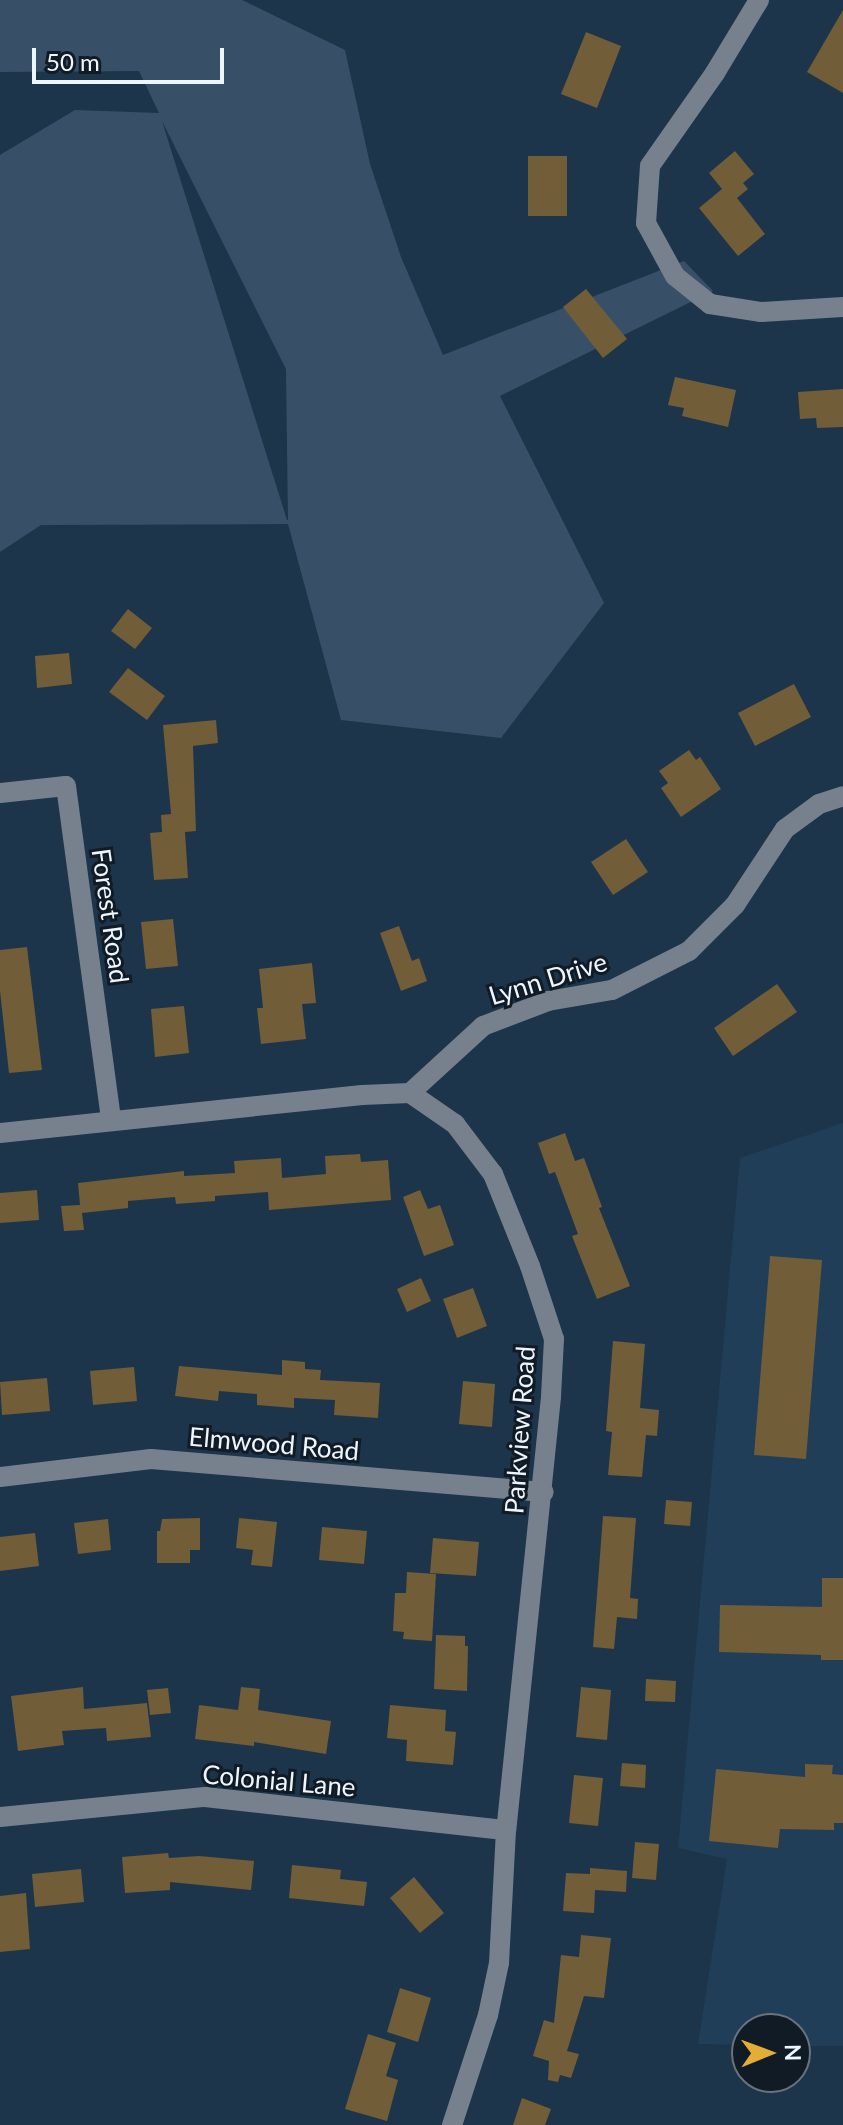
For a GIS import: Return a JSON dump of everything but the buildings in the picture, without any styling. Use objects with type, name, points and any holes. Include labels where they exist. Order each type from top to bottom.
[{"type":"street","points":[[759,0],[715,73],[650,166],[646,223],[675,276],[710,304],[761,312],[843,307]]},
{"type":"street","name":"Forest Road","points":[[0,793],[66,786],[111,1119]]},
{"type":"street","name":"Lynn Drive","points":[[410,1093],[483,1026],[548,1001],[612,990],[689,951],[735,905],[785,829],[819,804],[843,796]]},
{"type":"street","points":[[0,1133],[111,1119],[410,1093]]},
{"type":"street","name":"Parkview Road","points":[[410,1093],[455,1124],[493,1174],[530,1266],[554,1339],[544,1492],[506,1830],[499,1963],[488,2015],[452,2125]]},
{"type":"street","name":"Elmwood Road","points":[[0,1477],[151,1459],[544,1492]]},
{"type":"street","name":"Colonial Lane","points":[[0,1817],[205,1797],[506,1830]]},
{"type":"shaded area","points":[[0,0],[242,0],[345,50],[370,164],[401,257],[443,355],[684,261],[713,291],[500,396],[604,603],[501,738],[341,720],[288,524],[41,525],[0,552],[0,155],[75,110],[159,113],[139,71],[0,72]],"holes":[[[162,121],[286,369],[288,520]]]},
{"type":"shaded area","points":[[843,1123],[843,2046],[811,2046],[811,2013],[731,2013],[731,2045],[698,2044],[727,1859],[678,1848],[740,1158]]}]
